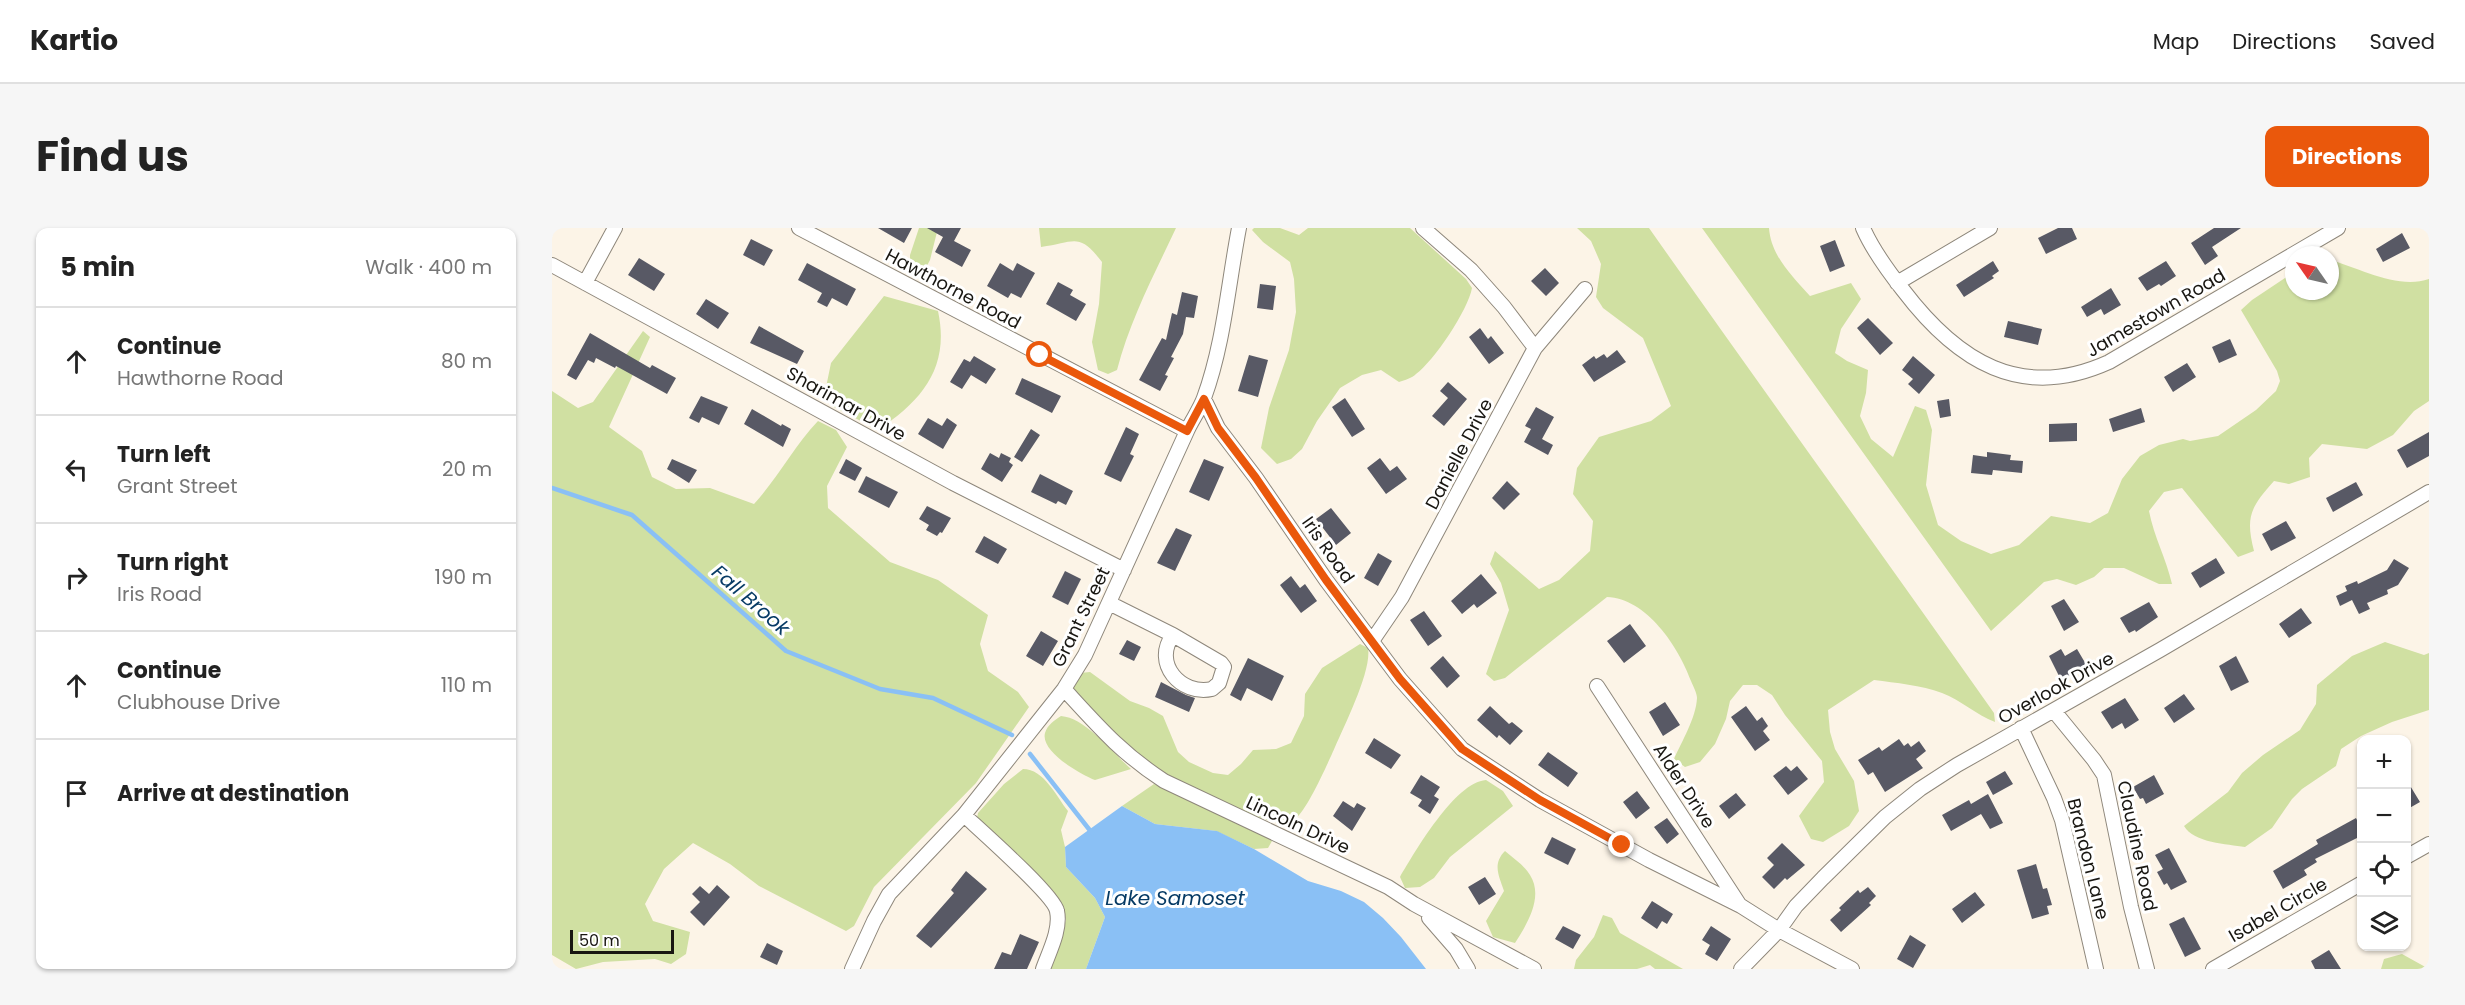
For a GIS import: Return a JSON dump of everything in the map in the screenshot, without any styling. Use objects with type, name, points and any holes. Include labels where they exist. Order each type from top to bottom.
[{"type":"street","points":[[585,283],[615,228]]},
{"type":"street","name":"Hawthorne Road","points":[[799,228],[1187,431]]},
{"type":"street","name":"Grant Street","points":[[852,969],[889,894],[964,815],[1064,689],[1085,655],[1187,431],[1204,399],[1220,342],[1239,228]]},
{"type":"street","points":[[1424,228],[1471,270],[1504,307],[1535,348]]},
{"type":"street","name":"Jamestown Road","points":[[1863,228],[1873,248],[1897,283],[1939,332],[1984,364],[2028,378],[2063,378],[2086,373],[2109,362],[2338,228]]},
{"type":"street","points":[[1897,283],[1990,228]]},
{"type":"street","name":"Sharimar Drive","points":[[552,265],[953,483],[1124,570]]},
{"type":"street","name":"Danielle Drive","points":[[1372,641],[1408,587],[1535,348],[1586,289]]},
{"type":"street","name":"Iris Road","points":[[1204,399],[1218,428],[1256,478],[1326,580],[1400,679],[1462,749],[1540,800],[1649,860],[1741,906],[1779,930],[1852,969]]},
{"type":"street","name":"Overlook Drive","points":[[1741,969],[1779,930],[1796,906],[1885,817],[1937,778],[2429,492]]},
{"type":"street","points":[[1109,603],[1173,635],[1221,663],[1224,667],[1222,677],[1212,689],[1195,691],[1186,687],[1168,670],[1164,654],[1167,643],[1173,635]]},
{"type":"street","name":"Alder Drive","points":[[1597,686],[1741,906]]},
{"type":"street","name":"Lincoln Drive","points":[[1064,689],[1114,744],[1138,764],[1164,781],[1388,887],[1414,904],[1534,969]]},
{"type":"street","name":"Claudine Road","points":[[2054,711],[2094,760],[2103,775],[2131,907],[2147,969]]},
{"type":"street","name":"Brandon Lane","points":[[2021,728],[2062,820],[2096,969]]},
{"type":"street","points":[[964,815],[1033,880],[1057,909],[1059,924],[1043,969]]},
{"type":"street","points":[[2411,854],[2429,844]]},
{"type":"street","name":"Isabel Circle","points":[[2213,969],[2357,885]]},
{"type":"street","points":[[1414,904],[1437,924],[1468,969]]},
{"type":"green space","points":[[919,228],[938,228],[930,260],[920,279],[910,273],[910,255]]},
{"type":"green space","points":[[1039,228],[1176,228],[1136,315],[1117,370],[1108,374],[1098,370],[1092,342],[1099,304],[1102,262],[1087,246],[1075,241],[1041,247]]},
{"type":"green space","points":[[1254,228],[1280,228],[1299,235],[1308,228],[1410,228],[1466,279],[1472,288],[1464,309],[1441,347],[1412,377],[1399,382],[1381,370],[1362,375],[1340,388],[1317,421],[1302,449],[1291,459],[1277,464],[1261,448],[1269,408],[1289,350],[1296,312],[1294,279],[1290,262],[1263,242],[1252,230]]},
{"type":"green space","points":[[1577,228],[1649,228],[1994,713],[1995,722],[1934,690],[1874,680],[1828,710],[1830,732],[1835,749],[1854,781],[1859,811],[1849,826],[1823,842],[1811,839],[1799,816],[1824,782],[1822,761],[1772,695],[1757,685],[1743,685],[1730,701],[1726,719],[1715,744],[1700,762],[1685,767],[1674,759],[1694,713],[1696,694],[1686,668],[1669,640],[1648,615],[1635,606],[1607,597],[1505,678],[1494,681],[1486,674],[1509,610],[1501,583],[1490,564],[1495,551],[1539,589],[1559,580],[1590,551],[1593,521],[1573,494],[1577,468],[1599,437],[1651,421],[1671,406],[1643,338],[1603,308],[1596,297],[1601,264],[1591,241]]},
{"type":"green space","points":[[1702,228],[1769,228],[1778,257],[1810,296],[1851,283],[1861,299],[1841,329],[1835,353],[1868,370],[1866,393],[1860,416],[1871,439],[1893,457],[1915,406],[1926,410],[1932,430],[1926,485],[1938,525],[1961,541],[1991,554],[2019,545],[2051,516],[2090,523],[2108,513],[2122,479],[2140,456],[2159,445],[2183,439],[2190,441],[2218,436],[2256,410],[2276,391],[2280,381],[2277,371],[2241,310],[2285,278],[2285,300],[2339,300],[2339,263],[2392,280],[2417,282],[2429,279],[2429,401],[2414,411],[2393,435],[2367,449],[2322,444],[2309,458],[2310,477],[2289,484],[2274,481],[2255,505],[2250,520],[2254,551],[2238,557],[2182,488],[2164,492],[2149,511],[2172,584],[2159,584],[2124,568],[2104,568],[2094,577],[2076,585],[2057,579],[2044,582],[1991,631]]},
{"type":"green space","points":[[884,296],[938,311],[941,331],[940,349],[929,380],[908,407],[878,430],[832,406],[825,392],[831,363]]},
{"type":"green space","points":[[643,331],[650,337],[609,427],[642,451],[652,477],[676,489],[710,488],[754,504],[818,421],[836,430],[847,447],[827,486],[828,508],[890,562],[938,580],[988,615],[980,644],[988,671],[1018,692],[1029,707],[976,783],[874,887],[854,926],[846,931],[759,886],[730,864],[693,843],[664,869],[645,904],[653,921],[690,932],[686,954],[671,964],[655,959],[603,962],[576,969],[552,955],[552,391],[578,408],[593,402]]},
{"type":"green space","points":[[2385,642],[2424,655],[2429,653],[2429,710],[2392,722],[2363,735],[2357,735],[2357,739],[2341,749],[2336,766],[2302,789],[2292,799],[2272,828],[2245,847],[2212,842],[2189,832],[2184,826],[2228,792],[2242,773],[2263,755],[2300,730],[2316,704],[2317,685],[2352,656]]},
{"type":"green space","points":[[1360,644],[1368,648],[1368,658],[1362,683],[1351,711],[1306,806],[1296,818],[1284,823],[1255,816],[1234,807],[1138,758],[1072,688],[1080,673],[1090,672],[1130,701],[1163,716],[1178,752],[1189,762],[1213,773],[1228,775],[1253,750],[1276,749],[1291,743],[1304,716],[1305,694],[1322,668]]},
{"type":"green space","points":[[1061,716],[1070,718],[1089,729],[1131,769],[1095,780],[1063,761],[1045,740],[1048,728]]},
{"type":"green space","points":[[1023,769],[1037,773],[1043,778],[1068,811],[1061,830],[1066,867],[1095,898],[1105,917],[1086,969],[1050,969],[1066,920],[1060,904],[977,818],[978,813],[1004,784]]},
{"type":"green space","points":[[1486,780],[1503,791],[1513,806],[1450,857],[1434,878],[1420,887],[1405,888],[1400,877],[1437,820],[1462,792]]},
{"type":"green space","points":[[1154,784],[1267,836],[1272,841],[1268,848],[1254,849],[1216,831],[1155,824],[1122,806]]},
{"type":"green space","points":[[1505,851],[1528,871],[1534,883],[1535,892],[1532,910],[1515,943],[1493,937],[1486,921],[1504,891],[1498,865]]},
{"type":"green space","points":[[1603,915],[1612,918],[1620,933],[1683,969],[1655,969],[1650,965],[1637,969],[1574,969],[1576,960],[1594,937]]},
{"type":"green space","points":[[2402,954],[2429,969],[2381,969],[2384,959]]},
{"type":"water","name":"Lake Samoset","points":[[1122,806],[1155,824],[1217,831],[1254,849],[1308,881],[1341,891],[1364,902],[1401,937],[1426,969],[1086,969],[1105,917],[1095,898],[1066,867],[1065,847]]},
{"type":"building","points":[[878,228],[912,228],[904,243]]},
{"type":"building","points":[[927,228],[961,228],[954,241],[971,250],[962,267],[935,252],[943,237]]},
{"type":"building","points":[[2058,228],[2072,228],[2077,239],[2046,254],[2038,238]]},
{"type":"building","points":[[2214,228],[2241,228],[2212,247],[2218,256],[2205,265],[2191,243]]},
{"type":"building","points":[[2402,233],[2410,248],[2383,262],[2376,249]]},
{"type":"building","points":[[751,239],[773,250],[764,266],[743,255]]},
{"type":"building","points":[[1835,240],[1845,266],[1830,272],[1820,246]]},
{"type":"building","points":[[639,258],[665,274],[654,291],[628,275]]},
{"type":"building","points":[[1993,261],[1999,271],[1992,276],[1994,278],[1964,297],[1956,285]]},
{"type":"building","points":[[2166,261],[2176,276],[2161,286],[2159,284],[2147,291],[2138,278]]},
{"type":"building","points":[[807,263],[856,289],[847,306],[832,298],[827,307],[817,302],[822,293],[798,280]]},
{"type":"building","points":[[1000,263],[1013,271],[1017,263],[1035,273],[1021,298],[1011,293],[1008,298],[987,286]]},
{"type":"building","points":[[1545,268],[1559,283],[1546,296],[1531,281]]},
{"type":"building","points":[[1058,282],[1073,290],[1070,295],[1086,304],[1076,321],[1046,304]]},
{"type":"building","points":[[1260,284],[1276,286],[1273,310],[1257,308]]},
{"type":"building","points":[[2111,288],[2121,305],[2104,315],[2101,309],[2087,317],[2081,307]]},
{"type":"building","points":[[1182,292],[1198,296],[1194,318],[1186,317],[1183,334],[1171,357],[1174,358],[1160,391],[1139,380],[1162,338],[1166,340],[1172,313],[1177,315]]},
{"type":"building","points":[[706,299],[729,313],[718,329],[696,314]]},
{"type":"building","points":[[1868,318],[1893,343],[1880,355],[1857,328]]},
{"type":"building","points":[[2008,321],[2042,329],[2038,345],[2004,337]]},
{"type":"building","points":[[759,326],[804,351],[797,364],[750,343]]},
{"type":"building","points":[[1480,328],[1488,339],[1491,336],[1504,353],[1489,364],[1469,337]]},
{"type":"building","points":[[590,333],[650,368],[652,365],[676,378],[667,394],[616,366],[615,368],[596,358],[594,363],[588,360],[576,380],[567,375]]},
{"type":"building","points":[[2230,339],[2237,355],[2219,363],[2212,347]]},
{"type":"building","points":[[1617,350],[1626,362],[1594,382],[1582,365],[1594,356],[1596,359],[1604,354],[1607,358]]},
{"type":"building","points":[[1249,355],[1268,360],[1258,397],[1238,391]]},
{"type":"building","points":[[974,356],[996,369],[986,384],[971,375],[962,389],[950,382],[964,359],[970,362]]},
{"type":"building","points":[[1913,356],[1935,375],[1919,394],[1908,384],[1913,379],[1902,370]]},
{"type":"building","points":[[2187,363],[2196,377],[2173,392],[2164,377]]},
{"type":"building","points":[[1022,378],[1061,396],[1052,413],[1015,394]]},
{"type":"building","points":[[1448,382],[1467,399],[1444,426],[1432,416],[1448,398],[1440,391]]},
{"type":"building","points":[[701,396],[728,407],[719,425],[702,417],[699,423],[689,418]]},
{"type":"building","points":[[1345,398],[1365,429],[1352,437],[1332,407]]},
{"type":"building","points":[[1949,399],[1951,416],[1940,418],[1937,401]]},
{"type":"building","points":[[1536,407],[1554,417],[1542,439],[1553,445],[1548,455],[1524,442],[1531,429],[1525,426]]},
{"type":"building","points":[[2141,408],[2145,422],[2113,432],[2109,419]]},
{"type":"building","points":[[752,409],[781,426],[782,424],[791,429],[783,447],[744,424]]},
{"type":"building","points":[[928,418],[942,426],[947,418],[957,425],[943,449],[918,434]]},
{"type":"building","points":[[2077,423],[2077,441],[2049,442],[2049,424]]},
{"type":"building","points":[[1126,427],[1139,434],[1130,454],[1134,456],[1121,482],[1104,474]]},
{"type":"building","points":[[1031,429],[1040,435],[1022,462],[1014,457]]},
{"type":"building","points":[[2429,432],[2429,456],[2407,468],[2397,450]]},
{"type":"building","points":[[1987,452],[2011,455],[2010,460],[2023,461],[2022,473],[1993,470],[1992,475],[1971,473],[1973,455],[1987,457]]},
{"type":"building","points":[[990,453],[999,458],[1001,453],[1011,458],[1009,462],[1013,465],[1002,482],[981,469]]},
{"type":"building","points":[[1380,458],[1390,471],[1397,466],[1407,479],[1386,494],[1367,468]]},
{"type":"building","points":[[672,459],[697,470],[689,483],[667,469]]},
{"type":"building","points":[[846,459],[862,468],[855,481],[839,473]]},
{"type":"building","points":[[1204,459],[1224,467],[1209,501],[1189,492]]},
{"type":"building","points":[[1040,474],[1073,491],[1066,505],[1058,501],[1056,504],[1031,492]]},
{"type":"building","points":[[866,476],[898,492],[889,508],[858,492]]},
{"type":"building","points":[[1507,481],[1520,494],[1504,510],[1492,498]]},
{"type":"building","points":[[2356,482],[2363,495],[2333,512],[2326,498]]},
{"type":"building","points":[[927,506],[951,518],[942,533],[940,532],[937,536],[926,530],[929,525],[919,519]]},
{"type":"building","points":[[1331,508],[1351,533],[1336,545],[1316,519]]},
{"type":"building","points":[[2286,521],[2296,538],[2271,551],[2262,534]]},
{"type":"building","points":[[1176,528],[1192,535],[1175,571],[1157,563]]},
{"type":"building","points":[[984,536],[1007,549],[998,564],[975,552]]},
{"type":"building","points":[[1378,553],[1392,561],[1378,586],[1364,578]]},
{"type":"building","points":[[2216,558],[2225,573],[2200,588],[2191,573]]},
{"type":"building","points":[[2394,559],[2409,568],[2398,585],[2387,590],[2388,594],[2367,603],[2370,609],[2359,614],[2352,600],[2340,606],[2336,596],[2347,591],[2345,586],[2357,581],[2358,584],[2387,570]]},
{"type":"building","points":[[1065,571],[1081,579],[1068,605],[1052,597]]},
{"type":"building","points":[[1481,574],[1497,593],[1477,608],[1474,604],[1462,614],[1451,601]]},
{"type":"building","points":[[1291,576],[1300,588],[1305,584],[1317,601],[1301,613],[1280,585]]},
{"type":"building","points":[[2064,599],[2079,622],[2064,631],[2051,606]]},
{"type":"building","points":[[2149,602],[2158,617],[2136,632],[2135,630],[2129,633],[2120,618]]},
{"type":"building","points":[[2301,608],[2312,623],[2289,638],[2279,624]]},
{"type":"building","points":[[1424,611],[1442,636],[1428,646],[1410,620]]},
{"type":"building","points":[[1630,624],[1646,646],[1624,663],[1607,641]]},
{"type":"building","points":[[1041,631],[1058,641],[1043,666],[1026,656]]},
{"type":"building","points":[[1127,640],[1141,647],[1134,661],[1119,654]]},
{"type":"building","points":[[2061,649],[2065,656],[2077,649],[2087,666],[2061,680],[2049,656]]},
{"type":"building","points":[[1443,656],[1460,676],[1447,688],[1430,668]]},
{"type":"building","points":[[2236,656],[2249,682],[2231,691],[2219,666]]},
{"type":"building","points":[[1248,658],[1284,676],[1272,701],[1247,688],[1241,701],[1230,695]]},
{"type":"building","points":[[1161,682],[1195,698],[1189,712],[1155,697]]},
{"type":"building","points":[[2184,694],[2195,709],[2174,723],[2164,708]]},
{"type":"building","points":[[2125,698],[2139,720],[2125,729],[2122,723],[2112,729],[2101,712]]},
{"type":"building","points":[[1665,702],[1680,725],[1663,736],[1649,712]]},
{"type":"building","points":[[1490,706],[1509,724],[1512,722],[1523,731],[1510,745],[1499,735],[1497,738],[1477,720]]},
{"type":"building","points":[[1746,706],[1757,721],[1762,717],[1768,726],[1763,731],[1770,740],[1755,751],[1731,717]]},
{"type":"building","points":[[1374,738],[1401,755],[1391,769],[1365,753]]},
{"type":"building","points":[[1899,739],[1904,746],[1908,743],[1911,747],[1919,741],[1926,751],[1916,759],[1923,768],[1885,792],[1873,772],[1868,775],[1858,760],[1879,747],[1882,751]]},
{"type":"building","points":[[1548,752],[1578,773],[1568,787],[1538,765]]},
{"type":"building","points":[[1786,766],[1791,771],[1797,766],[1808,779],[1788,795],[1773,776]]},
{"type":"building","points":[[2005,771],[2013,784],[1993,795],[1986,782]]},
{"type":"building","points":[[1421,775],[1440,787],[1434,796],[1439,799],[1430,814],[1418,806],[1422,800],[1410,793]]},
{"type":"building","points":[[2154,775],[2164,794],[2146,804],[2133,787]]},
{"type":"building","points":[[2411,787],[2420,802],[2411,807]]},
{"type":"building","points":[[1637,791],[1650,808],[1636,819],[1623,802]]},
{"type":"building","points":[[1736,793],[1746,805],[1729,819],[1719,806]]},
{"type":"building","points":[[1988,794],[2003,823],[1990,829],[1981,814],[1951,831],[1942,815],[1969,800],[1971,804]]},
{"type":"building","points":[[1343,801],[1354,808],[1357,803],[1366,808],[1352,831],[1333,816]]},
{"type":"building","points":[[1667,818],[1679,834],[1667,844],[1654,827]]},
{"type":"building","points":[[2356,818],[2357,838],[2315,859],[2317,862],[2304,870],[2307,875],[2283,889],[2273,871],[2318,844],[2316,840]]},
{"type":"building","points":[[1552,837],[1576,849],[1568,865],[1544,853]]},
{"type":"building","points":[[1782,843],[1805,865],[1787,880],[1785,878],[1774,889],[1762,877],[1774,865],[1767,858]]},
{"type":"building","points":[[2169,848],[2187,882],[2171,890],[2167,883],[2164,885],[2157,872],[2163,869],[2155,855]]},
{"type":"building","points":[[2036,864],[2043,889],[2047,888],[2052,905],[2047,906],[2049,914],[2032,919],[2017,870]]},
{"type":"building","points":[[966,871],[987,889],[931,948],[916,936],[954,893],[951,890]]},
{"type":"building","points":[[1485,877],[1496,894],[1479,905],[1468,887]]},
{"type":"building","points":[[717,885],[730,897],[704,926],[690,912],[700,902],[692,894],[700,886],[709,894]]},
{"type":"building","points":[[1868,887],[1876,896],[1869,903],[1871,905],[1841,932],[1830,920],[1858,890],[1860,893]]},
{"type":"building","points":[[1975,892],[1985,905],[1962,923],[1952,909]]},
{"type":"building","points":[[1652,901],[1673,914],[1667,924],[1662,921],[1657,929],[1641,918]]},
{"type":"building","points":[[2184,917],[2201,949],[2185,957],[2169,924]]},
{"type":"building","points":[[1563,926],[1581,935],[1573,949],[1555,939]]},
{"type":"building","points":[[1711,926],[1731,939],[1717,961],[1705,954],[1710,945],[1702,940]]},
{"type":"building","points":[[1020,934],[1039,942],[1027,969],[994,969],[1002,952],[1011,955]]},
{"type":"building","points":[[1910,935],[1926,945],[1913,968],[1897,959]]},
{"type":"building","points":[[767,943],[783,951],[777,965],[760,957]]},
{"type":"building","points":[[2329,950],[2341,969],[2315,969],[2311,961]]},
{"type":"waterway","name":"Fall Brook","points":[[552,488],[632,515],[786,651],[880,689],[933,698],[1012,735]]},
{"type":"waterway","name":"Fall Brook","points":[[1030,754],[1092,833]]},
{"type":"route","points":[[1040,355],[1187,431],[1204,399],[1218,428],[1256,478],[1326,580],[1400,679],[1462,749],[1540,800],[1622,845]]}]
